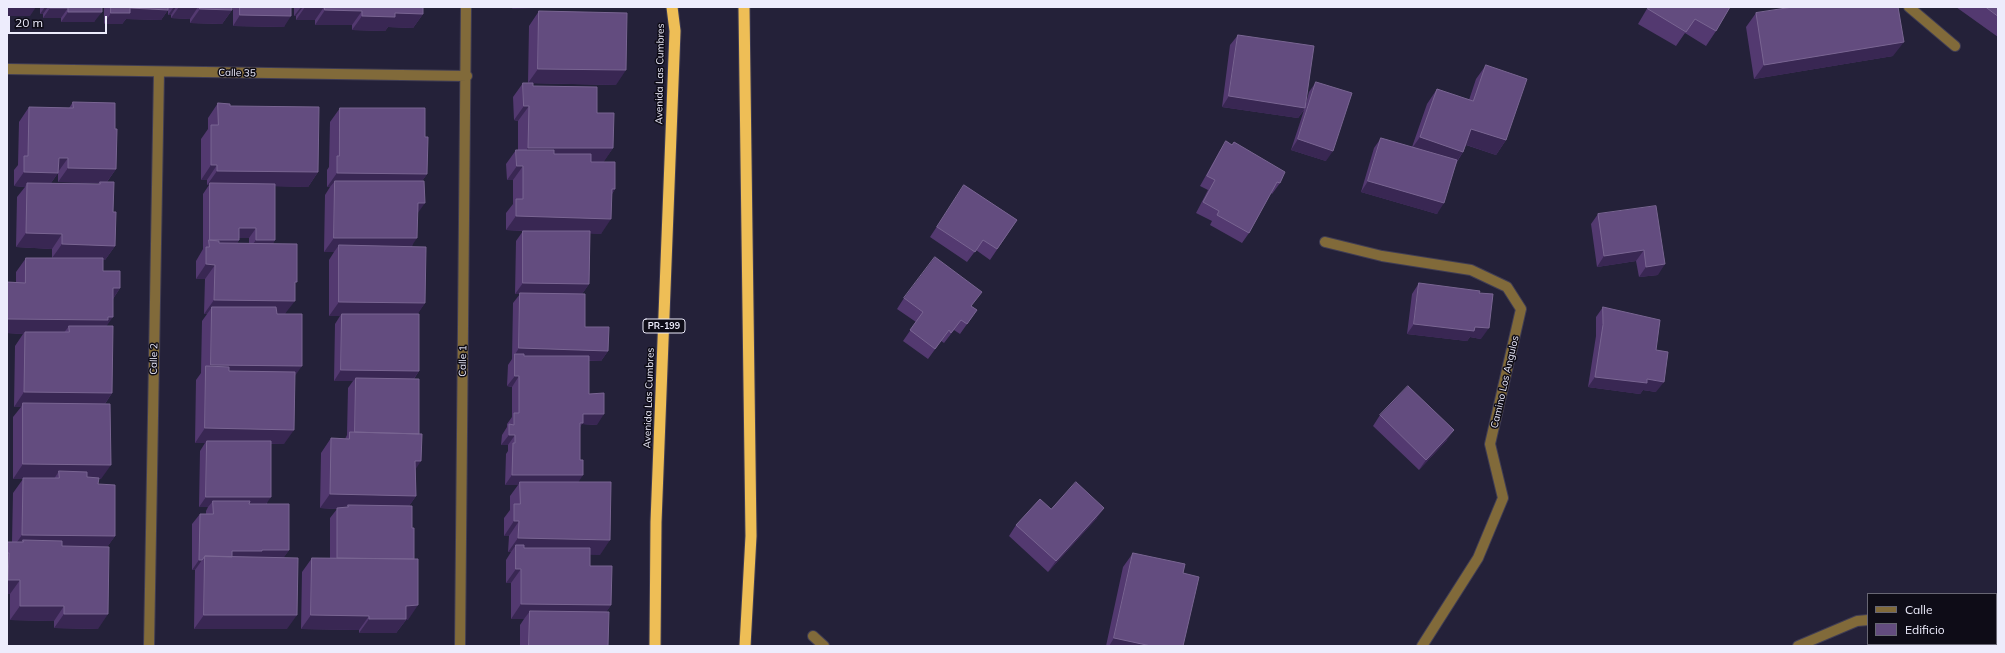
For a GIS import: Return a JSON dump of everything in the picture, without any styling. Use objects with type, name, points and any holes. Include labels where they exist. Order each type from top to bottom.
[{"type":"highway","name":"Avenida Las Cumbres","points":[[655,646],[656,522],[675,31],[672,7]]},
{"type":"highway","points":[[744,7],[751,536],[745,646]]},
{"type":"street","name":"Calle 1","points":[[460,646],[467,76],[466,7]]},
{"type":"street","points":[[1909,7],[1955,46]]},
{"type":"street","name":"Calle 35","points":[[7,69],[467,76]]},
{"type":"street","name":"Calle 2","points":[[149,646],[159,72]]},
{"type":"street","name":"Camino Los Angulos","points":[[1325,242],[1382,256],[1471,270],[1507,287],[1521,309],[1490,444],[1503,498],[1478,558],[1422,646]]},
{"type":"street","points":[[1798,646],[1857,621],[1867,620]]},
{"type":"street","points":[[813,636],[824,646]]},
{"type":"building","points":[[50,7],[102,7],[102,12],[68,12],[68,8]]},
{"type":"building","points":[[111,7],[168,7],[168,10],[130,8],[130,13],[111,13]]},
{"type":"building","points":[[200,7],[232,7],[232,10],[200,9]]},
{"type":"building","points":[[240,7],[291,7],[291,16],[240,15]]},
{"type":"building","points":[[325,7],[423,7],[423,14],[395,13],[395,17],[362,16],[362,11],[325,10]]},
{"type":"building","points":[[1649,7],[1730,7],[1716,31],[1695,19],[1686,32],[1648,9]]},
{"type":"building","points":[[1793,7],[1898,7],[1904,42],[1764,65],[1756,13]]},
{"type":"building","points":[[1986,7],[1998,7],[1998,16]]},
{"type":"building","points":[[539,11],[627,13],[626,70],[538,69]]},
{"type":"building","points":[[1238,35],[1314,46],[1305,108],[1229,96]]},
{"type":"building","points":[[1486,65],[1527,79],[1506,140],[1471,129],[1463,152],[1420,137],[1437,89],[1473,101]]},
{"type":"building","points":[[1316,82],[1352,93],[1333,151],[1298,139]]},
{"type":"building","points":[[523,83],[533,83],[533,86],[597,87],[597,113],[614,113],[613,148],[528,148],[529,106],[524,106]]},
{"type":"building","points":[[73,102],[115,103],[115,129],[117,129],[116,169],[68,168],[68,158],[59,158],[58,173],[24,172],[24,156],[28,156],[29,107],[73,108]]},
{"type":"building","points":[[218,103],[230,104],[230,106],[319,107],[318,172],[217,171],[217,165],[211,165],[211,125],[218,125]]},
{"type":"building","points":[[340,108],[425,108],[425,137],[428,137],[427,174],[337,173],[337,156],[339,156]]},
{"type":"building","points":[[1381,138],[1457,160],[1444,203],[1368,181]]},
{"type":"building","points":[[1226,141],[1232,145],[1234,142],[1285,172],[1280,183],[1277,182],[1249,233],[1217,215],[1219,211],[1203,202],[1215,180],[1207,176]]},
{"type":"building","points":[[516,150],[554,150],[554,154],[591,154],[591,162],[615,162],[615,189],[612,189],[611,219],[516,216],[516,199],[523,199],[523,166],[517,166]]},
{"type":"building","points":[[335,181],[424,181],[425,203],[418,203],[417,238],[334,238]]},
{"type":"building","points":[[100,182],[114,182],[113,212],[116,212],[115,246],[62,244],[62,234],[26,233],[27,183],[100,184]]},
{"type":"building","points":[[210,183],[275,184],[275,240],[256,240],[256,228],[239,228],[239,240],[210,240]]},
{"type":"building","points":[[964,185],[1017,220],[997,249],[983,240],[975,252],[937,227]]},
{"type":"building","points":[[1656,206],[1665,264],[1646,267],[1644,250],[1604,256],[1598,214]]},
{"type":"building","points":[[523,231],[590,231],[589,284],[523,283]]},
{"type":"building","points":[[209,240],[219,241],[219,243],[297,244],[297,282],[295,282],[295,301],[214,300],[215,265],[206,264],[206,247],[209,247]]},
{"type":"building","points":[[339,245],[426,247],[425,303],[339,302]]},
{"type":"building","points":[[935,257],[982,292],[971,306],[977,310],[967,324],[961,320],[951,333],[949,330],[935,349],[910,330],[923,312],[904,298]]},
{"type":"building","points":[[26,258],[103,258],[103,271],[120,271],[120,288],[113,288],[113,317],[108,317],[108,320],[7,319],[7,282],[25,283]]},
{"type":"building","points":[[1419,283],[1493,294],[1489,328],[1475,327],[1474,331],[1414,324]]},
{"type":"building","points":[[520,293],[585,294],[585,327],[609,327],[608,351],[519,348]]},
{"type":"building","points":[[212,307],[276,307],[277,314],[302,314],[302,366],[211,365]]},
{"type":"building","points":[[1603,307],[1660,320],[1656,350],[1668,352],[1664,382],[1647,379],[1647,383],[1595,377],[1603,325]]},
{"type":"building","points":[[342,314],[419,314],[419,371],[341,370]]},
{"type":"building","points":[[69,326],[113,326],[112,393],[24,392],[25,332],[69,332]]},
{"type":"building","points":[[515,354],[524,354],[524,356],[589,356],[589,394],[604,393],[604,414],[583,414],[583,423],[580,423],[580,460],[583,460],[583,475],[512,475],[513,443],[515,443],[515,435],[509,435],[509,424],[514,425],[514,413],[519,413],[519,376],[515,376]]},
{"type":"building","points":[[206,366],[229,367],[229,371],[295,372],[294,430],[205,428]]},
{"type":"building","points":[[356,378],[419,379],[419,434],[355,432]]},
{"type":"building","points":[[1408,386],[1454,430],[1426,460],[1380,415]]},
{"type":"building","points":[[23,403],[110,404],[111,465],[23,464]]},
{"type":"building","points":[[350,432],[422,434],[421,461],[415,461],[416,496],[330,494],[331,438],[349,439]]},
{"type":"building","points":[[207,441],[271,441],[271,497],[206,497]]},
{"type":"building","points":[[59,471],[87,472],[87,477],[99,478],[98,484],[115,485],[115,536],[22,535],[23,478],[59,478]]},
{"type":"building","points":[[520,482],[611,482],[610,540],[518,538],[519,521],[514,521],[514,504],[520,504]]},
{"type":"building","points":[[1076,482],[1104,508],[1056,561],[1016,525],[1040,499],[1051,509]]},
{"type":"building","points":[[213,501],[250,501],[249,504],[289,504],[289,550],[232,551],[232,557],[205,556],[202,560],[199,560],[200,514],[213,514]]},
{"type":"building","points":[[348,505],[412,506],[414,559],[337,558],[337,508],[348,507]]},
{"type":"building","points":[[23,540],[62,541],[62,546],[109,547],[108,614],[64,614],[64,606],[20,606],[20,580],[8,580],[9,553],[7,553],[7,542],[23,542]]},
{"type":"building","points":[[516,545],[524,545],[524,548],[590,548],[590,566],[612,566],[611,605],[521,604],[521,569],[516,569]]},
{"type":"building","points":[[1133,553],[1185,564],[1183,573],[1199,577],[1183,646],[1151,646],[1114,638]]},
{"type":"building","points":[[205,556],[298,558],[297,615],[204,615]]},
{"type":"building","points":[[312,558],[418,559],[418,605],[406,606],[406,619],[369,619],[369,616],[311,615]]},
{"type":"building","points":[[530,611],[609,612],[608,646],[529,646]]}]
